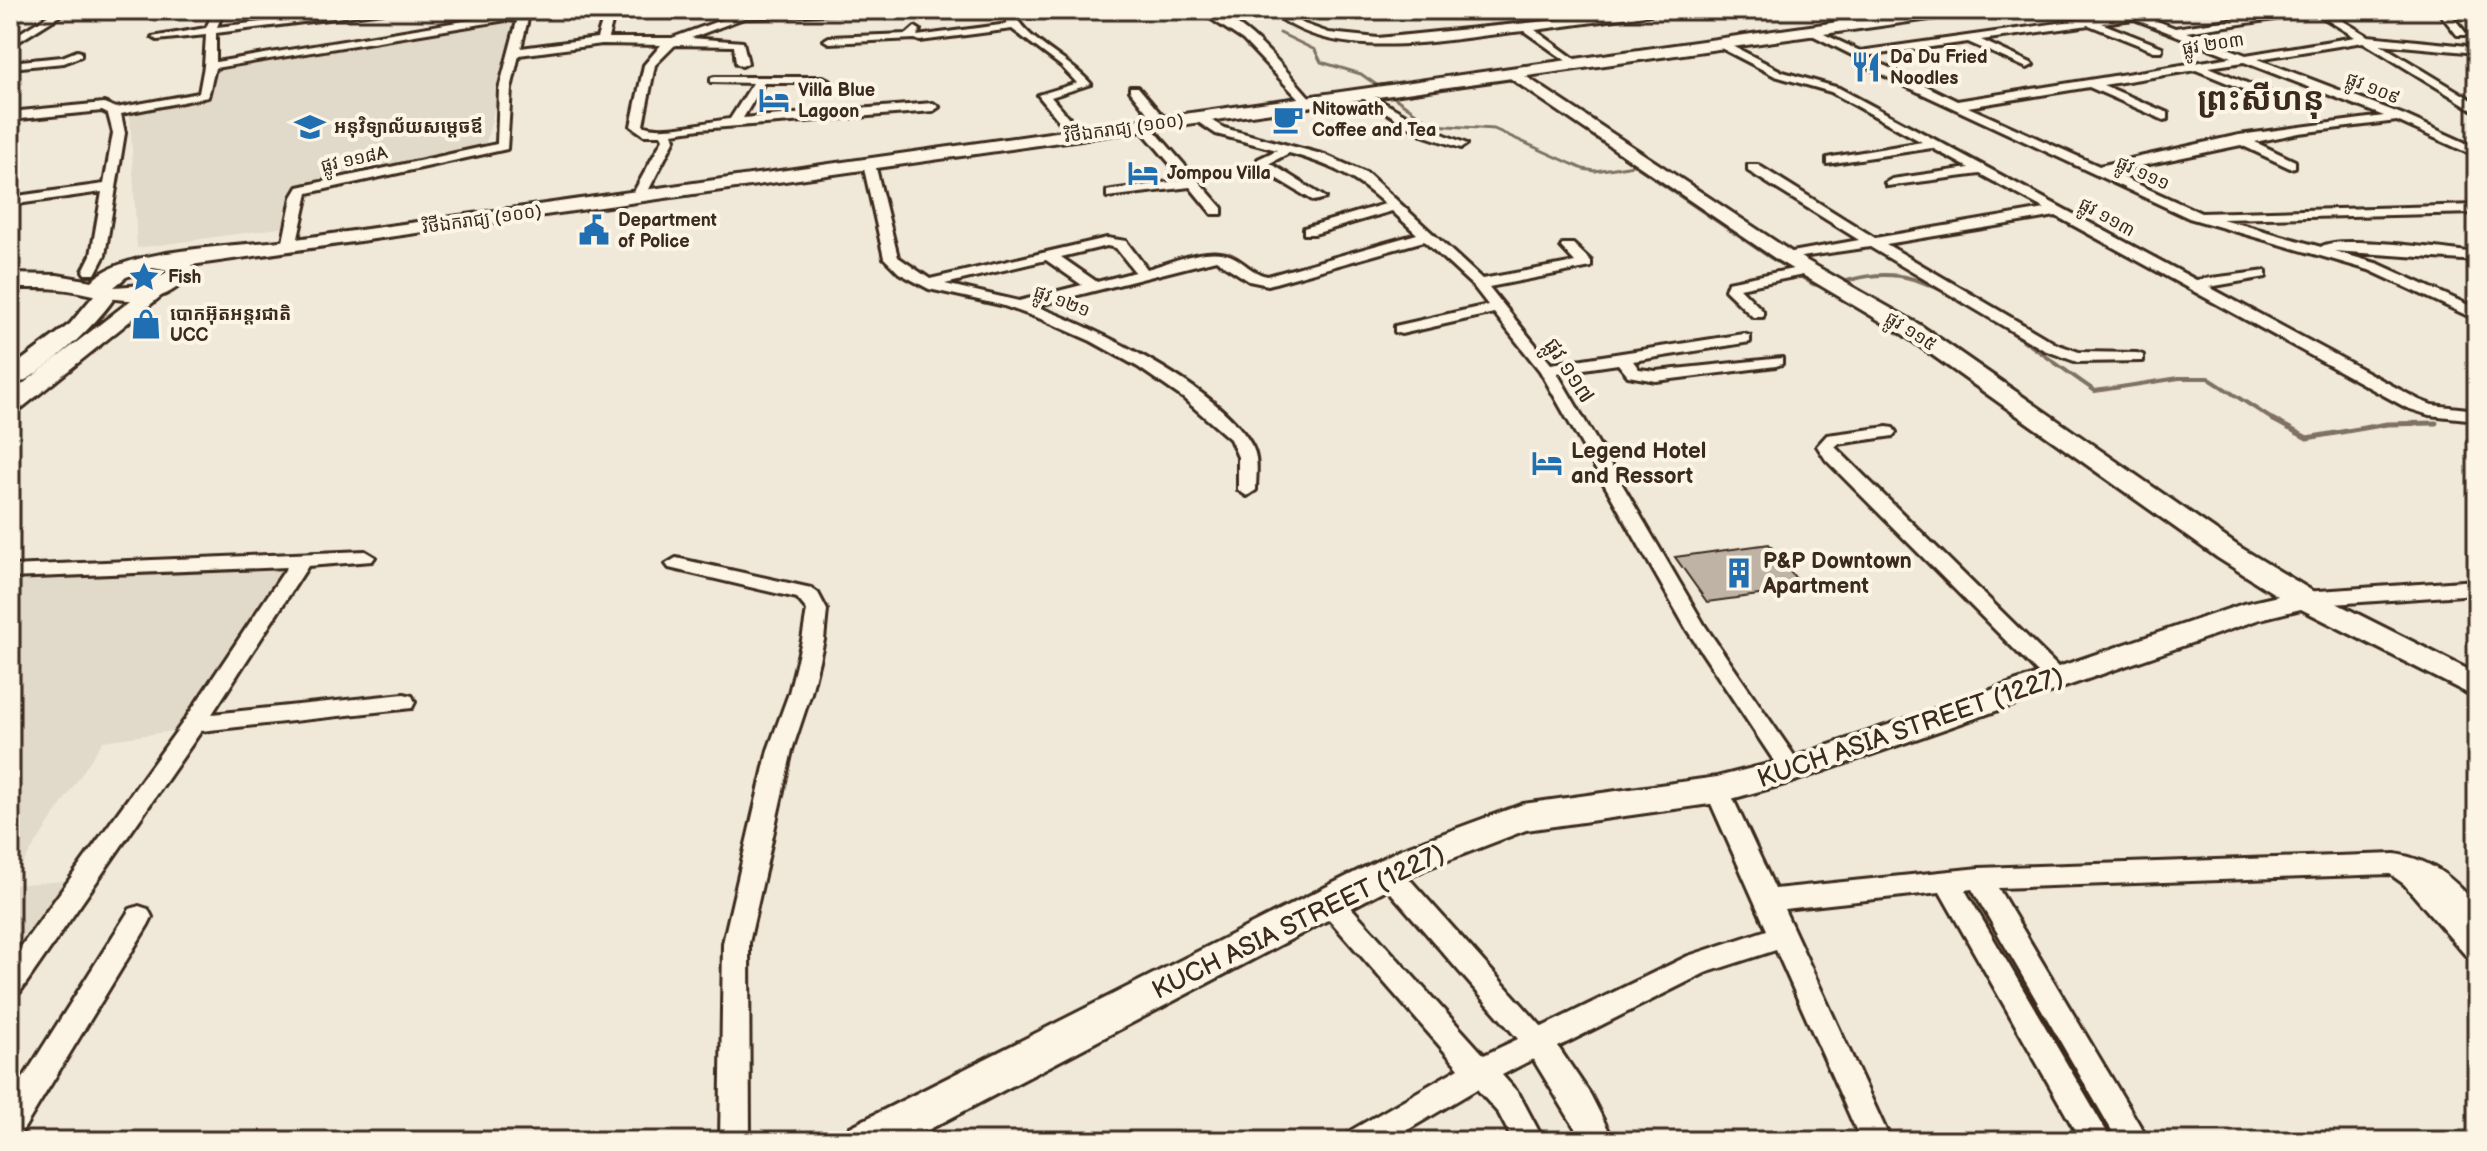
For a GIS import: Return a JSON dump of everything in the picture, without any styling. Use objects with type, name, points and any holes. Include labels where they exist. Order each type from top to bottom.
[{"type":"main road","name":"វិថីឯករាជ្យ (១០០)","points":[[100,284],[113,274],[162,272],[289,247],[1958,10]]},
{"type":"main road","points":[[15,281],[100,284]]},
{"type":"street","points":[[10,44],[16,37],[64,10]]},
{"type":"street","points":[[177,10],[198,10]]},
{"type":"street","points":[[10,116],[104,107],[114,112],[204,95],[210,66],[211,30],[219,10]]},
{"type":"street","points":[[157,37],[394,10],[395,35]]},
{"type":"street","points":[[849,10],[825,45],[1014,26]]},
{"type":"street","points":[[849,10],[724,15],[672,42],[650,65],[637,126],[648,132],[666,131],[933,107]]},
{"type":"street","points":[[1017,10],[1007,10],[1014,26],[1065,64],[1085,84],[1040,92],[1077,135]]},
{"type":"street","points":[[1203,10],[1216,15],[1248,37],[1308,102]]},
{"type":"street","points":[[1275,10],[1308,32],[1358,40],[1411,41],[1528,30],[1677,10]]},
{"type":"street","points":[[1824,10],[1855,25]]},
{"type":"street","name":"ផ្លូវ ១០៩","points":[[2120,10],[2400,118],[2477,153]]},
{"type":"street","points":[[1859,54],[2176,10]]},
{"type":"street","points":[[2176,30],[2317,10],[2475,105]]},
{"type":"street","points":[[2442,10],[2461,33]]},
{"type":"street","points":[[2465,10],[2477,11]]},
{"type":"street","name":"ផ្លូវ ១១៨A","points":[[210,66],[523,13],[517,52],[505,89],[503,146],[303,190],[289,247]]},
{"type":"street","points":[[602,41],[608,19]]},
{"type":"street","points":[[2089,22],[2158,49]]},
{"type":"street","points":[[1528,30],[1575,64]]},
{"type":"street","name":"ផ្លូវ ១១១","points":[[1809,31],[1956,105],[2194,215],[2374,267],[2477,315]]},
{"type":"street","points":[[1968,38],[2027,65]]},
{"type":"street","name":"ផ្លូវ ២០៣","points":[[1956,105],[2365,39],[2477,50]]},
{"type":"street","points":[[517,52],[602,41],[737,42],[741,48],[742,63]]},
{"type":"street","name":"ផ្លូវ ១១៣","points":[[1721,44],[1779,74],[1835,90],[2413,404],[2440,412],[2477,415]]},
{"type":"street","points":[[12,72],[77,54]]},
{"type":"street","points":[[2194,65],[2278,100]]},
{"type":"street","name":"ផ្លូវ ១១៥","points":[[1513,73],[1786,257],[1912,330],[2174,517],[2304,599],[2477,687]]},
{"type":"street","points":[[715,80],[823,80]]},
{"type":"street","points":[[732,124],[750,101],[759,82]]},
{"type":"street","points":[[2087,82],[2164,116]]},
{"type":"street","points":[[1134,89],[1152,124],[1193,183],[1217,211]]},
{"type":"street","points":[[1378,92],[1429,133],[1461,144]]},
{"type":"street","points":[[10,103],[54,99]]},
{"type":"street","points":[[10,380],[102,304],[98,255],[119,133],[114,112]]},
{"type":"street","name":"ផ្លូវ ១១៧","points":[[1199,117],[1220,131],[1321,158],[1363,177],[1479,284],[1547,370],[1697,630],[1792,770]]},
{"type":"street","points":[[2096,171],[2239,139],[2400,118]]},
{"type":"street","points":[[638,197],[656,158],[669,139],[666,131]]},
{"type":"street","points":[[2239,139],[2290,164]]},
{"type":"street","points":[[1832,161],[1934,144]]},
{"type":"street","points":[[1288,149],[1266,159],[1264,165],[1319,198]]},
{"type":"street","name":"ផ្លូវ ១២១","points":[[869,164],[891,258],[900,269],[927,284],[1018,306],[1090,333],[1140,359],[1179,384],[1233,431],[1247,454],[1247,490]]},
{"type":"street","points":[[1753,168],[1871,242],[2063,353],[2077,357],[2137,358]]},
{"type":"street","points":[[1892,183],[1982,170]]},
{"type":"street","points":[[1112,194],[1193,183]]},
{"type":"street","points":[[10,201],[110,187]]},
{"type":"street","points":[[1309,231],[1393,206]]},
{"type":"street","points":[[2194,215],[2477,209]]},
{"type":"street","points":[[1786,257],[2059,211]]},
{"type":"street","points":[[1018,306],[1221,256],[1256,280],[1268,281],[1427,236]]},
{"type":"street","points":[[927,284],[1114,242],[1121,244],[1143,273]]},
{"type":"street","points":[[2312,249],[2354,246],[2477,257]]},
{"type":"street","points":[[1479,284],[1586,264],[1568,247]]},
{"type":"street","points":[[1048,255],[1093,286]]},
{"type":"street","points":[[10,406],[107,328],[162,272]]},
{"type":"street","points":[[1758,314],[1733,290],[1733,285],[1814,274]]},
{"type":"street","points":[[2194,285],[2261,274]]},
{"type":"street","points":[[1401,329],[1499,307]]},
{"type":"street","points":[[74,330],[107,328]]},
{"type":"street","points":[[1547,370],[1744,339]]},
{"type":"street","points":[[1623,360],[1634,373],[1656,376],[1776,361]]},
{"type":"street","points":[[1887,432],[1833,439],[1826,446],[1832,456],[1932,559],[2055,677]]},
{"type":"street","points":[[10,572],[365,557]]},
{"type":"street","points":[[10,984],[194,724],[302,559]]},
{"type":"street","points":[[676,564],[804,593],[811,598],[817,610],[813,640],[800,693],[780,750],[736,943],[735,1141]]},
{"type":"street","points":[[2304,599],[2477,587]]},
{"type":"street","name":"KUCH ASIA STREET (1227)","points":[[865,1141],[1387,871],[1523,817],[1717,790],[1792,770],[2055,677],[2253,611],[2304,599]]},
{"type":"street","points":[[194,724],[404,702]]},
{"type":"street","points":[[1717,790],[1876,1141]]},
{"type":"street","points":[[1768,900],[1979,878],[2395,864],[2414,865],[2433,874],[2477,923]]},
{"type":"street","points":[[2395,864],[2413,877],[2477,950]]},
{"type":"street","points":[[1387,871],[1538,1042],[1580,1100],[1599,1141]]},
{"type":"street","points":[[1979,878],[2134,1141]]},
{"type":"street","points":[[1946,880],[2097,1141]]},
{"type":"street","points":[[1330,902],[1509,1104],[1529,1141]]},
{"type":"street","points":[[10,1125],[139,917]]},
{"type":"street","points":[[1361,1141],[1479,1072],[1697,964],[1784,936]]},
{"type":"shaded area","name":"អនុវិទ្យាល័យសម្តេចឪ","points":[[517,18],[486,143],[435,159],[383,167],[299,187],[292,194],[286,227],[137,248],[130,112],[189,99],[193,102],[209,99],[218,68]]},
{"type":"shaded area","points":[[283,567],[173,731],[103,741],[10,883],[10,578]]},
{"type":"shaded area","points":[[77,880],[10,974],[10,885]]},
{"type":"building","name":"P&P Downtown Apartment","points":[[1769,544],[1804,589],[1707,602],[1675,557]]},
{"type":"waterway","points":[[1280,33],[1315,50],[1321,62],[1361,74],[1433,125],[1494,129],[1583,169],[1595,171],[1634,165],[1658,181]]},
{"type":"waterway","points":[[1658,181],[1770,257],[1813,284],[1826,287]]},
{"type":"waterway","points":[[1839,283],[1861,277],[1899,276],[1946,292],[2026,342],[2095,391],[2179,378],[2208,378],[2275,421]]},
{"type":"waterway","points":[[2471,409],[2471,399],[2477,391]]},
{"type":"waterway","points":[[2272,419],[2307,438],[2387,424],[2436,423]]},
{"type":"place","name":"Da Du Fried Noodles","points":[[1866,67]]},
{"type":"place","name":"Villa Blue Lagoon","points":[[774,100]]},
{"type":"place","name":"Nitowath Coffee and Tea","points":[[1288,119]]},
{"type":"place","name":"អនុវិទ្យាល័យសម្តេចឪ","points":[[310,127]]},
{"type":"place","name":"Jompou Villa","points":[[1143,173]]},
{"type":"place","name":"Department of Police","points":[[594,230]]},
{"type":"place","name":"Fish","points":[[144,277]]},
{"type":"place","name":"បោកអ៊ុតអន្តរជាតិ UCC","points":[[146,324]]},
{"type":"place","name":"Legend Hotel and Ressort","points":[[1547,463]]},
{"type":"place","name":"P&P Downtown Apartment","points":[[1739,573]]},
{"type":"district","name":"ព្រះសីហនុ","points":[[2261,99]]}]
